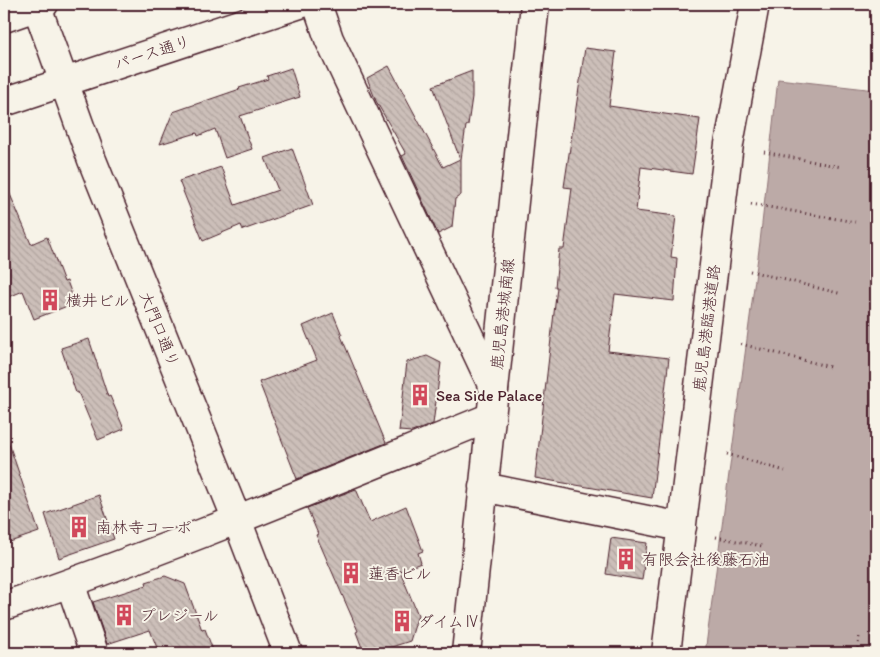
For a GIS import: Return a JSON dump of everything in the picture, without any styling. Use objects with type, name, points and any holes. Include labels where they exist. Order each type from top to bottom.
[{"type":"street","name":"大門口通り","points":[[39,4],[92,160],[288,653]]},
{"type":"street","points":[[4,18],[39,4]]},
{"type":"street","name":"パース通り","points":[[4,102],[300,4]]},
{"type":"street","points":[[317,4],[333,47],[494,389]]},
{"type":"street","name":"鹿児島港城南線","points":[[466,653],[535,4]]},
{"type":"street","name":"鹿児島港臨港道路","points":[[666,653],[729,144],[755,4]]},
{"type":"street","points":[[4,606],[236,520],[491,417]]},
{"type":"street","points":[[484,487],[682,528]]},
{"type":"street","points":[[70,583],[94,653]]},
{"type":"path","points":[[764,152],[841,167]]},
{"type":"path","points":[[752,204],[855,222]]},
{"type":"path","points":[[750,271],[842,294]]},
{"type":"path","points":[[741,344],[830,367]]},
{"type":"path","points":[[727,454],[785,471]]},
{"type":"path","points":[[716,537],[762,546]]},
{"type":"path","points":[[857,653],[859,638]]},
{"type":"shaded area","points":[[778,79],[876,90],[876,653],[705,653],[760,242]]},
{"type":"building","points":[[585,48],[616,52],[609,106],[700,119],[692,174],[641,167],[636,211],[676,216],[671,257],[677,258],[674,301],[615,294],[608,351],[669,358],[652,498],[535,478],[557,287],[555,287],[559,249],[564,249],[572,188],[564,187]]},
{"type":"building","points":[[389,66],[443,167],[460,159],[433,86],[472,71],[472,97],[461,159],[461,195],[455,199],[452,227],[438,234],[402,156],[406,154],[376,101],[367,78]]},
{"type":"building","points":[[291,68],[300,97],[240,116],[252,149],[225,158],[215,129],[198,136],[197,133],[160,144],[173,112],[268,79],[267,76]]},
{"type":"building","points":[[292,148],[313,205],[243,230],[241,225],[203,241],[179,181],[221,167],[235,205],[278,190],[265,158]]},
{"type":"building","points":[[4,180],[31,244],[47,237],[64,282],[67,281],[75,303],[34,319],[23,291],[4,299]]},
{"type":"building","points":[[333,313],[386,443],[297,479],[259,382],[317,360],[303,326]]},
{"type":"building","points":[[89,339],[108,397],[110,396],[124,429],[98,440],[78,392],[76,393],[61,348]]},
{"type":"building","name":"Sea Side Palace","points":[[427,356],[441,363],[433,424],[412,432],[399,431],[407,362]]},
{"type":"building","points":[[4,438],[7,438],[39,532],[4,544]]},
{"type":"building","points":[[356,489],[370,522],[406,506],[423,551],[418,553],[421,563],[400,571],[418,615],[410,641],[373,653],[364,653],[356,632],[358,631],[316,535],[318,534],[307,508]]},
{"type":"building","name":"南林寺コーポ","points":[[99,495],[114,539],[59,558],[45,514]]},
{"type":"building","name":"有限会社後藤石油","points":[[611,538],[647,543],[642,580],[606,574]]},
{"type":"building","points":[[165,576],[185,584],[202,630],[205,629],[214,653],[159,653],[150,630],[107,644],[93,602],[147,585],[146,582]]},
{"type":"place","name":"横井ビル","points":[[50,300]]},
{"type":"place","name":"Sea Side Palace","points":[[420,395]]},
{"type":"place","name":"南林寺コーポ","points":[[79,527]]},
{"type":"place","name":"有限会社後藤石油","points":[[626,559]]},
{"type":"place","name":"蓮香ビル","points":[[351,573]]},
{"type":"place","name":"プレジール","points":[[124,615]]},
{"type":"place","name":"ダイムⅣ","points":[[402,621]]}]
